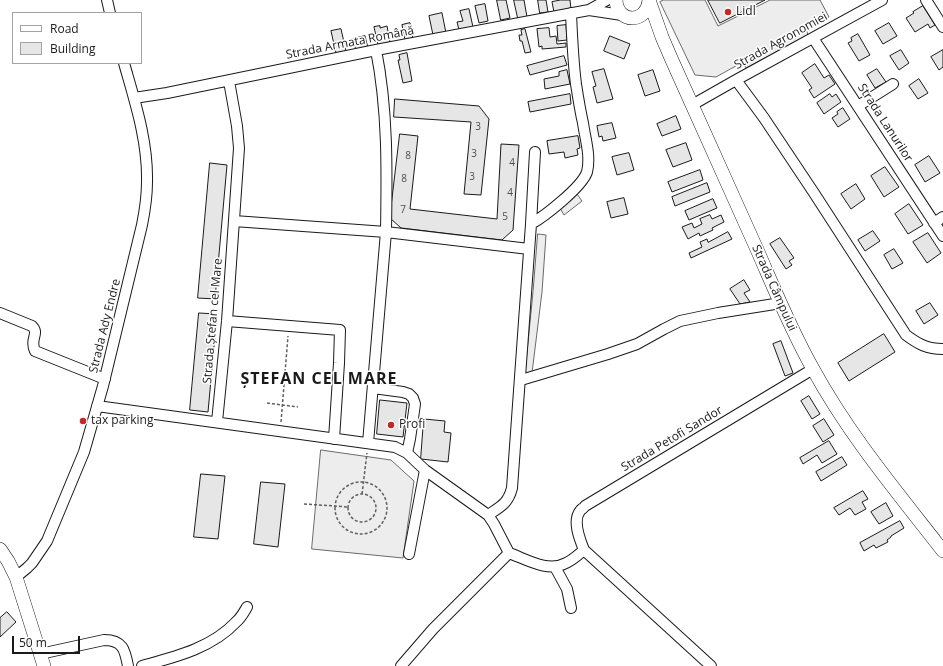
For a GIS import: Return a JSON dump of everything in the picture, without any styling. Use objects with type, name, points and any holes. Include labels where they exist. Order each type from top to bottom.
[{"type":"main road","points":[[616,0],[618,11],[627,17],[648,26],[662,37]]},
{"type":"main road","name":"Strada Câmpului","points":[[627,17],[638,18],[643,15],[649,6],[649,0]]},
{"type":"main road","name":"Strada Câmpului","points":[[649,0],[662,37],[692,105],[781,303],[813,369],[838,411],[856,437],[943,551]]},
{"type":"main road","points":[[0,549],[16,577],[42,660]]},
{"type":"street","points":[[107,0],[110,12]]},
{"type":"street","points":[[589,10],[607,0]]},
{"type":"street","name":"Strada Agronomiei","points":[[692,105],[882,0]]},
{"type":"street","points":[[926,0],[943,28]]},
{"type":"street","name":"Strada Armata Română","points":[[134,98],[229,81],[376,50],[589,10],[627,17]]},
{"type":"street","points":[[531,224],[552,209],[576,187],[583,180],[587,172],[588,158],[576,83],[571,13]]},
{"type":"street","name":"Strada Lanurilor","points":[[813,38],[858,106],[939,220],[943,236]]},
{"type":"street","points":[[368,443],[386,232],[385,126],[381,73],[376,50]]},
{"type":"street","name":"Strada Ady Endre","points":[[16,577],[32,563],[47,541],[84,452],[88,422],[98,406],[142,225],[146,203],[146,154],[141,126],[124,64]]},
{"type":"street","points":[[736,80],[764,118],[814,193],[906,335],[917,343],[930,349],[941,351]]},
{"type":"street","name":"Strada Ștefan cel Mare","points":[[217,422],[227,320],[239,148],[238,126],[229,81]]},
{"type":"street","points":[[858,106],[893,84]]},
{"type":"street","points":[[488,516],[508,501],[512,488],[521,380],[536,152]]},
{"type":"street","points":[[234,221],[386,232],[530,249]]},
{"type":"street","points":[[521,380],[637,344],[680,322],[718,313],[781,303]]},
{"type":"street","points":[[0,313],[32,326],[35,329],[36,332],[32,346],[35,351],[105,378]]},
{"type":"street","points":[[227,320],[340,330],[334,439]]},
{"type":"street","name":"Strada Petofi Sandor","points":[[711,666],[584,550],[578,536],[577,516],[585,506],[813,369]]},
{"type":"street","points":[[373,388],[403,392],[409,394],[413,398],[415,404],[407,453]]},
{"type":"street","points":[[98,406],[395,447],[407,453],[425,470],[488,516],[494,524],[509,553],[542,566],[555,567],[572,560],[584,550]]},
{"type":"street","points":[[409,554],[425,470]]},
{"type":"street","points":[[400,666],[433,629],[509,553]]},
{"type":"street","points":[[555,567],[567,589],[571,608]]},
{"type":"street","points":[[142,666],[169,662],[206,644],[225,632],[237,622],[247,607]]},
{"type":"street","points":[[42,660],[104,640],[113,640],[120,644],[125,652],[128,666]]},
{"type":"path","points":[[280,431],[289,326]]},
{"type":"path","points":[[267,403],[298,407]]},
{"type":"path","points":[[362,494],[368,443]]},
{"type":"path","points":[[355,482],[364,482],[379,488],[387,502],[388,511],[386,519],[375,531],[358,535],[350,532],[338,522],[335,514],[335,506],[341,490],[355,482]]},
{"type":"path","points":[[362,494],[367,495],[374,501],[376,511],[372,519],[363,523],[354,520],[350,516],[348,507],[348,503],[354,496],[362,494]]},
{"type":"path","points":[[304,504],[348,507]]},
{"type":"shaded area","points":[[664,0],[705,0],[718,26],[770,0],[820,0],[829,17],[806,29],[808,35],[746,68],[743,62],[716,77],[695,75],[660,2]]},
{"type":"shaded area","points":[[577,194],[582,201],[564,215],[560,208]]},
{"type":"shaded area","points":[[538,234],[546,235],[542,292],[532,373],[525,373],[533,292]]},
{"type":"shaded area","points":[[321,450],[391,460],[414,481],[403,558],[312,549]]},
{"type":"building","points":[[497,0],[506,0],[510,18],[501,20]]},
{"type":"building","points":[[514,0],[524,0],[527,17],[518,18]]},
{"type":"building","points":[[538,0],[546,0],[548,12],[540,13]]},
{"type":"building","points":[[570,0],[571,9],[554,12],[552,2]]},
{"type":"building","name":"Lidl","points":[[708,0],[765,0],[720,23]]},
{"type":"building","points":[[485,4],[488,21],[479,23],[475,6]]},
{"type":"building","points":[[923,6],[935,25],[930,28],[928,24],[915,32],[906,18]]},
{"type":"building","points":[[469,9],[473,27],[459,30],[457,22],[463,21],[460,11]]},
{"type":"building","points":[[442,13],[446,33],[433,35],[429,16]]},
{"type":"building","points":[[410,23],[413,39],[405,40],[402,25]]},
{"type":"building","points":[[889,23],[897,36],[883,44],[875,31]]},
{"type":"building","points":[[566,25],[567,40],[558,41],[557,26]]},
{"type":"building","points":[[380,26],[380,28],[387,26],[390,42],[378,45],[374,27]]},
{"type":"building","points":[[549,28],[550,37],[556,36],[557,44],[566,43],[566,47],[542,49],[542,46],[539,47],[537,29]]},
{"type":"building","points":[[341,29],[346,51],[336,53],[331,31]]},
{"type":"building","points":[[525,29],[531,52],[525,53],[519,35],[522,35],[521,30]]},
{"type":"building","points":[[858,34],[870,55],[859,61],[848,43],[852,41],[851,38]]},
{"type":"building","points":[[365,36],[368,48],[356,51],[353,39]]},
{"type":"building","points":[[610,36],[630,44],[624,59],[604,51]]},
{"type":"building","points":[[901,50],[909,63],[899,70],[890,56]]},
{"type":"building","points":[[943,50],[943,67],[939,70],[931,57]]},
{"type":"building","points":[[407,53],[412,81],[403,83],[398,60],[400,60],[399,55]]},
{"type":"building","points":[[564,56],[567,65],[530,75],[527,66]]},
{"type":"building","points":[[815,64],[824,78],[829,75],[835,84],[814,98],[809,90],[812,88],[802,73]]},
{"type":"building","points":[[604,69],[613,99],[597,103],[593,87],[596,86],[592,72]]},
{"type":"building","points":[[877,69],[886,82],[875,88],[867,75]]},
{"type":"building","points":[[567,70],[570,84],[545,89],[544,79],[559,76],[559,72]]},
{"type":"building","points":[[653,70],[660,91],[645,96],[638,75]]},
{"type":"building","points":[[919,79],[928,93],[918,99],[909,86]]},
{"type":"building","points":[[570,94],[571,104],[530,112],[528,102]]},
{"type":"building","points":[[830,94],[832,97],[836,94],[841,102],[824,114],[817,103]]},
{"type":"building","points":[[395,99],[479,106],[489,119],[481,195],[464,194],[471,122],[394,117]]},
{"type":"building","points":[[843,108],[850,119],[838,127],[832,118]]},
{"type":"building","points":[[676,116],[681,129],[662,136],[657,124]]},
{"type":"building","points":[[612,123],[616,138],[603,141],[602,136],[599,137],[597,126]]},
{"type":"building","points":[[400,134],[418,136],[410,209],[497,219],[501,144],[519,145],[513,230],[502,240],[401,228],[390,218]]},
{"type":"building","points":[[578,136],[580,148],[577,149],[578,155],[565,158],[564,152],[549,154],[547,141]]},
{"type":"building","points":[[686,143],[692,160],[673,167],[666,150]]},
{"type":"building","points":[[629,153],[634,170],[617,175],[612,157]]},
{"type":"building","points":[[929,156],[940,173],[925,182],[915,165]]},
{"type":"building","points":[[210,163],[227,165],[215,299],[198,298]]},
{"type":"building","points":[[885,167],[899,187],[884,197],[871,176]]},
{"type":"building","points":[[700,170],[703,180],[672,192],[668,182]]},
{"type":"building","points":[[707,183],[710,192],[675,206],[672,197]]},
{"type":"building","points":[[856,184],[865,199],[851,209],[841,194]]},
{"type":"building","points":[[624,198],[628,214],[611,218],[607,202]]},
{"type":"building","points":[[713,199],[717,208],[689,220],[685,211]]},
{"type":"building","points":[[909,204],[923,225],[908,234],[895,214]]},
{"type":"building","points":[[710,215],[712,219],[721,215],[724,222],[712,228],[713,230],[700,236],[699,233],[688,239],[682,227],[692,223],[694,228],[702,224],[700,219]]},
{"type":"building","points":[[873,231],[880,241],[865,251],[858,240]]},
{"type":"building","points":[[728,232],[732,239],[691,258],[689,253],[702,247],[700,242],[707,239],[708,242]]},
{"type":"building","points":[[928,233],[941,253],[927,263],[913,242]]},
{"type":"building","points":[[780,238],[794,258],[789,261],[792,265],[786,269],[770,244]]},
{"type":"building","points":[[894,249],[903,263],[892,269],[884,255]]},
{"type":"building","points":[[744,280],[750,290],[744,293],[750,302],[740,304],[730,289]]},
{"type":"building","points":[[930,303],[938,315],[924,324],[916,311]]},
{"type":"building","points":[[199,313],[217,314],[208,412],[190,410]]},
{"type":"building","points":[[884,334],[895,352],[849,381],[838,363]]},
{"type":"building","points":[[781,341],[793,373],[785,376],[773,344]]},
{"type":"building","points":[[809,396],[820,414],[812,419],[801,401]]},
{"type":"building","points":[[380,400],[407,403],[403,437],[377,434]]},
{"type":"building","points":[[424,419],[445,421],[444,432],[451,433],[448,462],[421,459]]},
{"type":"building","points":[[824,419],[834,435],[823,442],[813,426]]},
{"type":"building","points":[[829,441],[837,454],[822,463],[817,455],[803,464],[800,458]]},
{"type":"building","points":[[842,457],[847,465],[821,481],[816,472]]},
{"type":"building","points":[[201,474],[225,476],[218,539],[194,537]]},
{"type":"building","points":[[261,482],[285,484],[278,547],[254,544]]},
{"type":"building","points":[[863,491],[868,499],[862,502],[866,509],[855,515],[850,508],[839,515],[834,508]]},
{"type":"building","points":[[886,503],[893,516],[879,524],[871,512]]},
{"type":"building","points":[[900,521],[904,528],[891,536],[887,540],[888,542],[876,548],[874,545],[864,551],[860,543]]},
{"type":"building","points":[[7,612],[16,622],[0,637],[0,618]]},
{"type":"place","name":"Lidl","points":[[728,12]]},
{"type":"place","name":"tax parking","points":[[83,421]]},
{"type":"place","name":"Profi","points":[[391,425]]},
{"type":"district","name":"ȘTEFAN CEL MARE","points":[[319,379]]}]
